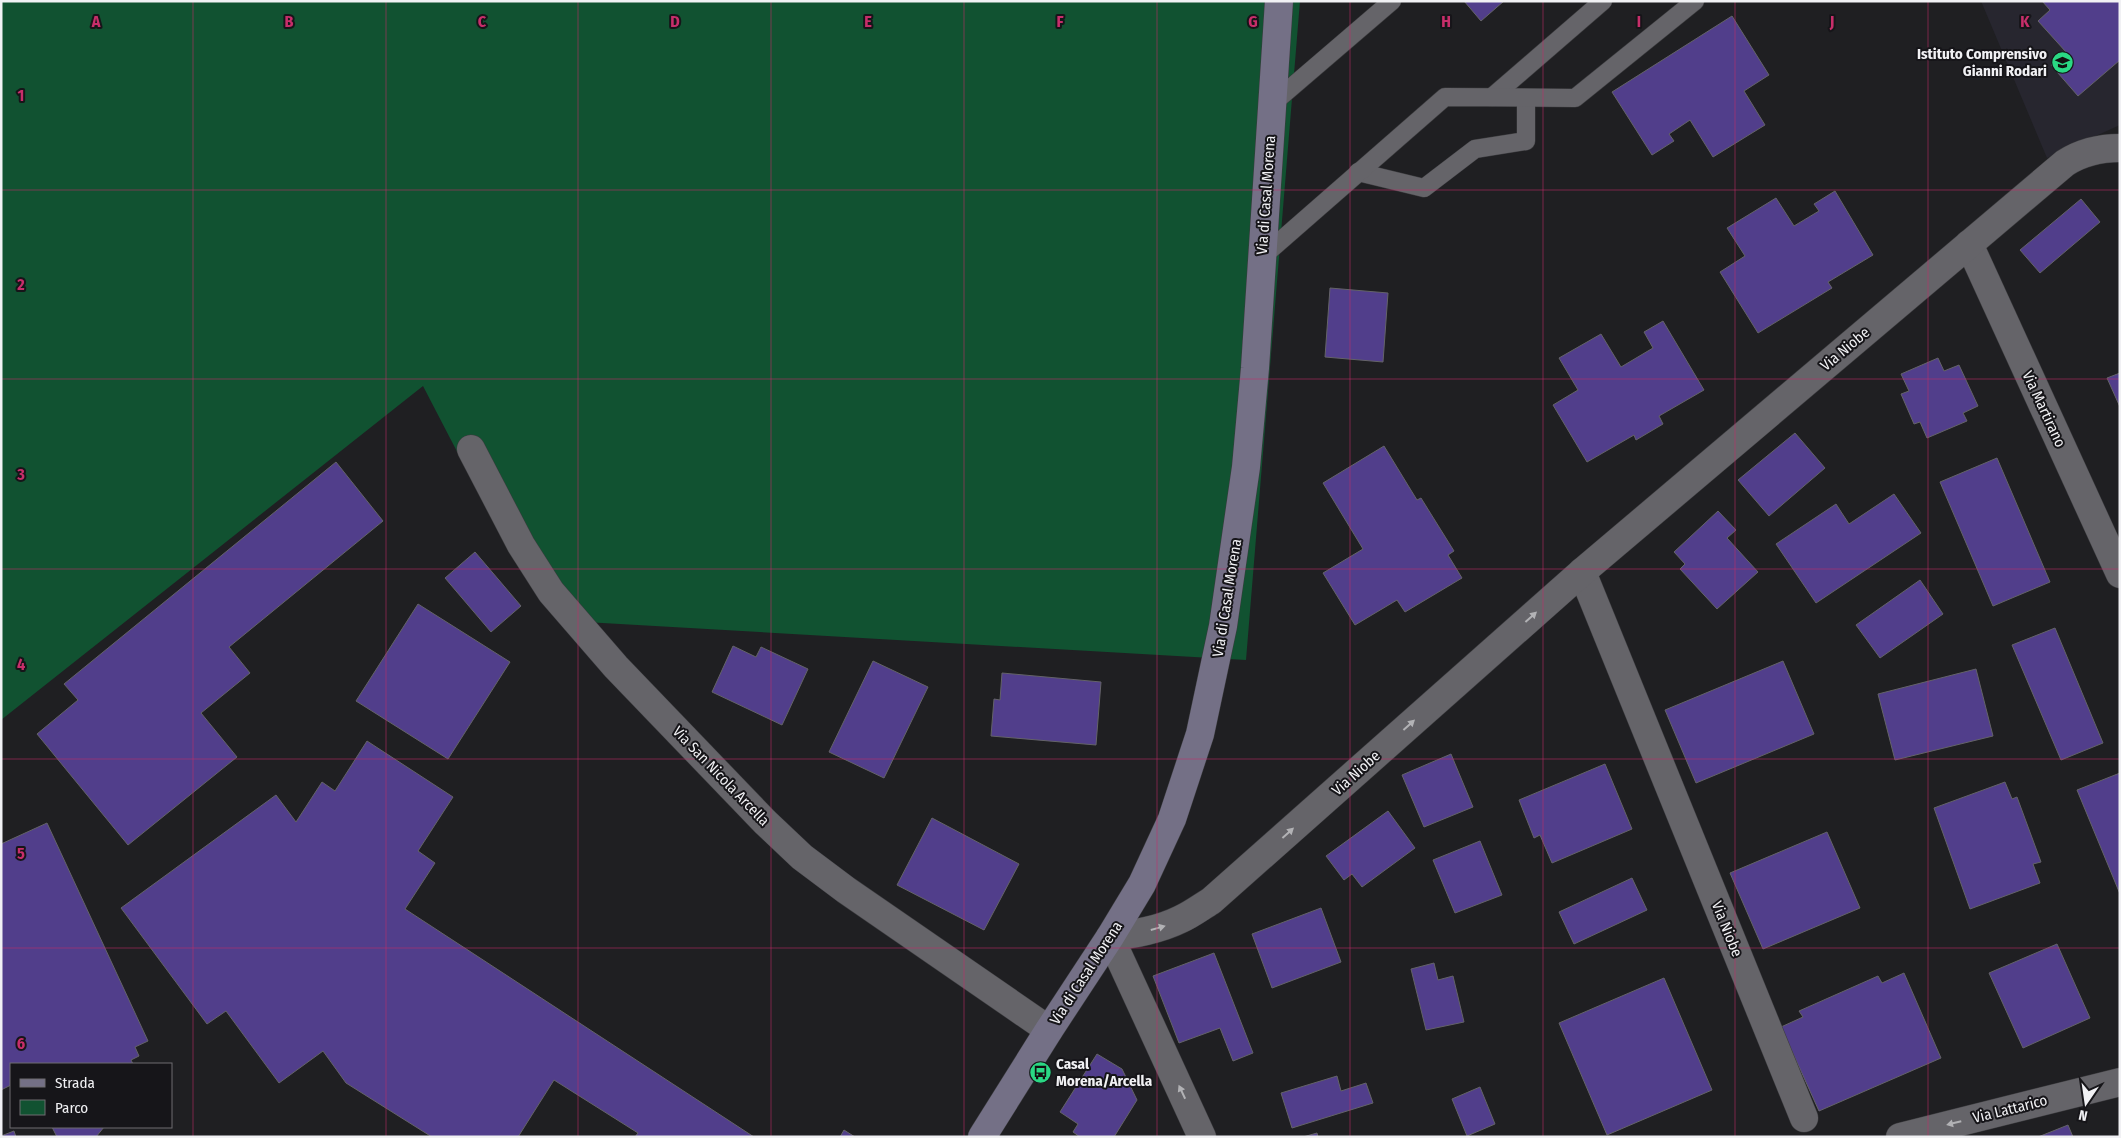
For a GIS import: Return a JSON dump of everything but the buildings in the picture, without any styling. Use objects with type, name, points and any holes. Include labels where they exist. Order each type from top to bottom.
[{"type":"main road","name":"Via di Casal Morena","points":[[982,1137],[1142,884],[1164,837],[1188,772],[1206,712],[1222,634],[1239,519],[1255,368],[1279,1]]},
{"type":"street","name":"Via Niobe","points":[[1110,937],[1140,933],[1168,925],[1182,919],[1211,901],[1582,572],[1969,244],[2072,159],[2098,149],[2120,148]]},
{"type":"street","name":"Via Martirano","points":[[1969,244],[2120,574]]},
{"type":"street","name":"Via San Nicola Arcella","points":[[471,449],[521,545],[551,592],[616,667],[776,833],[802,857],[846,890],[1049,1030]]},
{"type":"street","name":"Via Niobe","points":[[1582,572],[1804,1118]]},
{"type":"street","points":[[1110,937],[1202,1137]]},
{"type":"street","name":"Via Lattarico","points":[[1900,1137],[2120,1082]]},
{"type":"lane","points":[[1272,104],[1392,1]]},
{"type":"lane","points":[[1492,97],[1603,1]]},
{"type":"lane","points":[[1262,257],[1445,97],[1575,98],[1695,1]]},
{"type":"lane","points":[[1358,172],[1424,188],[1475,149],[1526,141],[1526,98]]},
{"type":"shaded area","name":"Istituto Comprensivo Gianni Rodari","points":[[1981,1],[2120,1],[2120,125],[2047,158]]},
{"type":"green space","points":[[1,1],[1300,1],[1246,660],[585,622],[492,519],[423,386],[1,720]]},
{"type":"place","name":"Istituto Comprensivo Gianni Rodari","points":[[2063,63]]},
{"type":"place","name":"Casal Morena/Arcella","points":[[1040,1073]]}]
